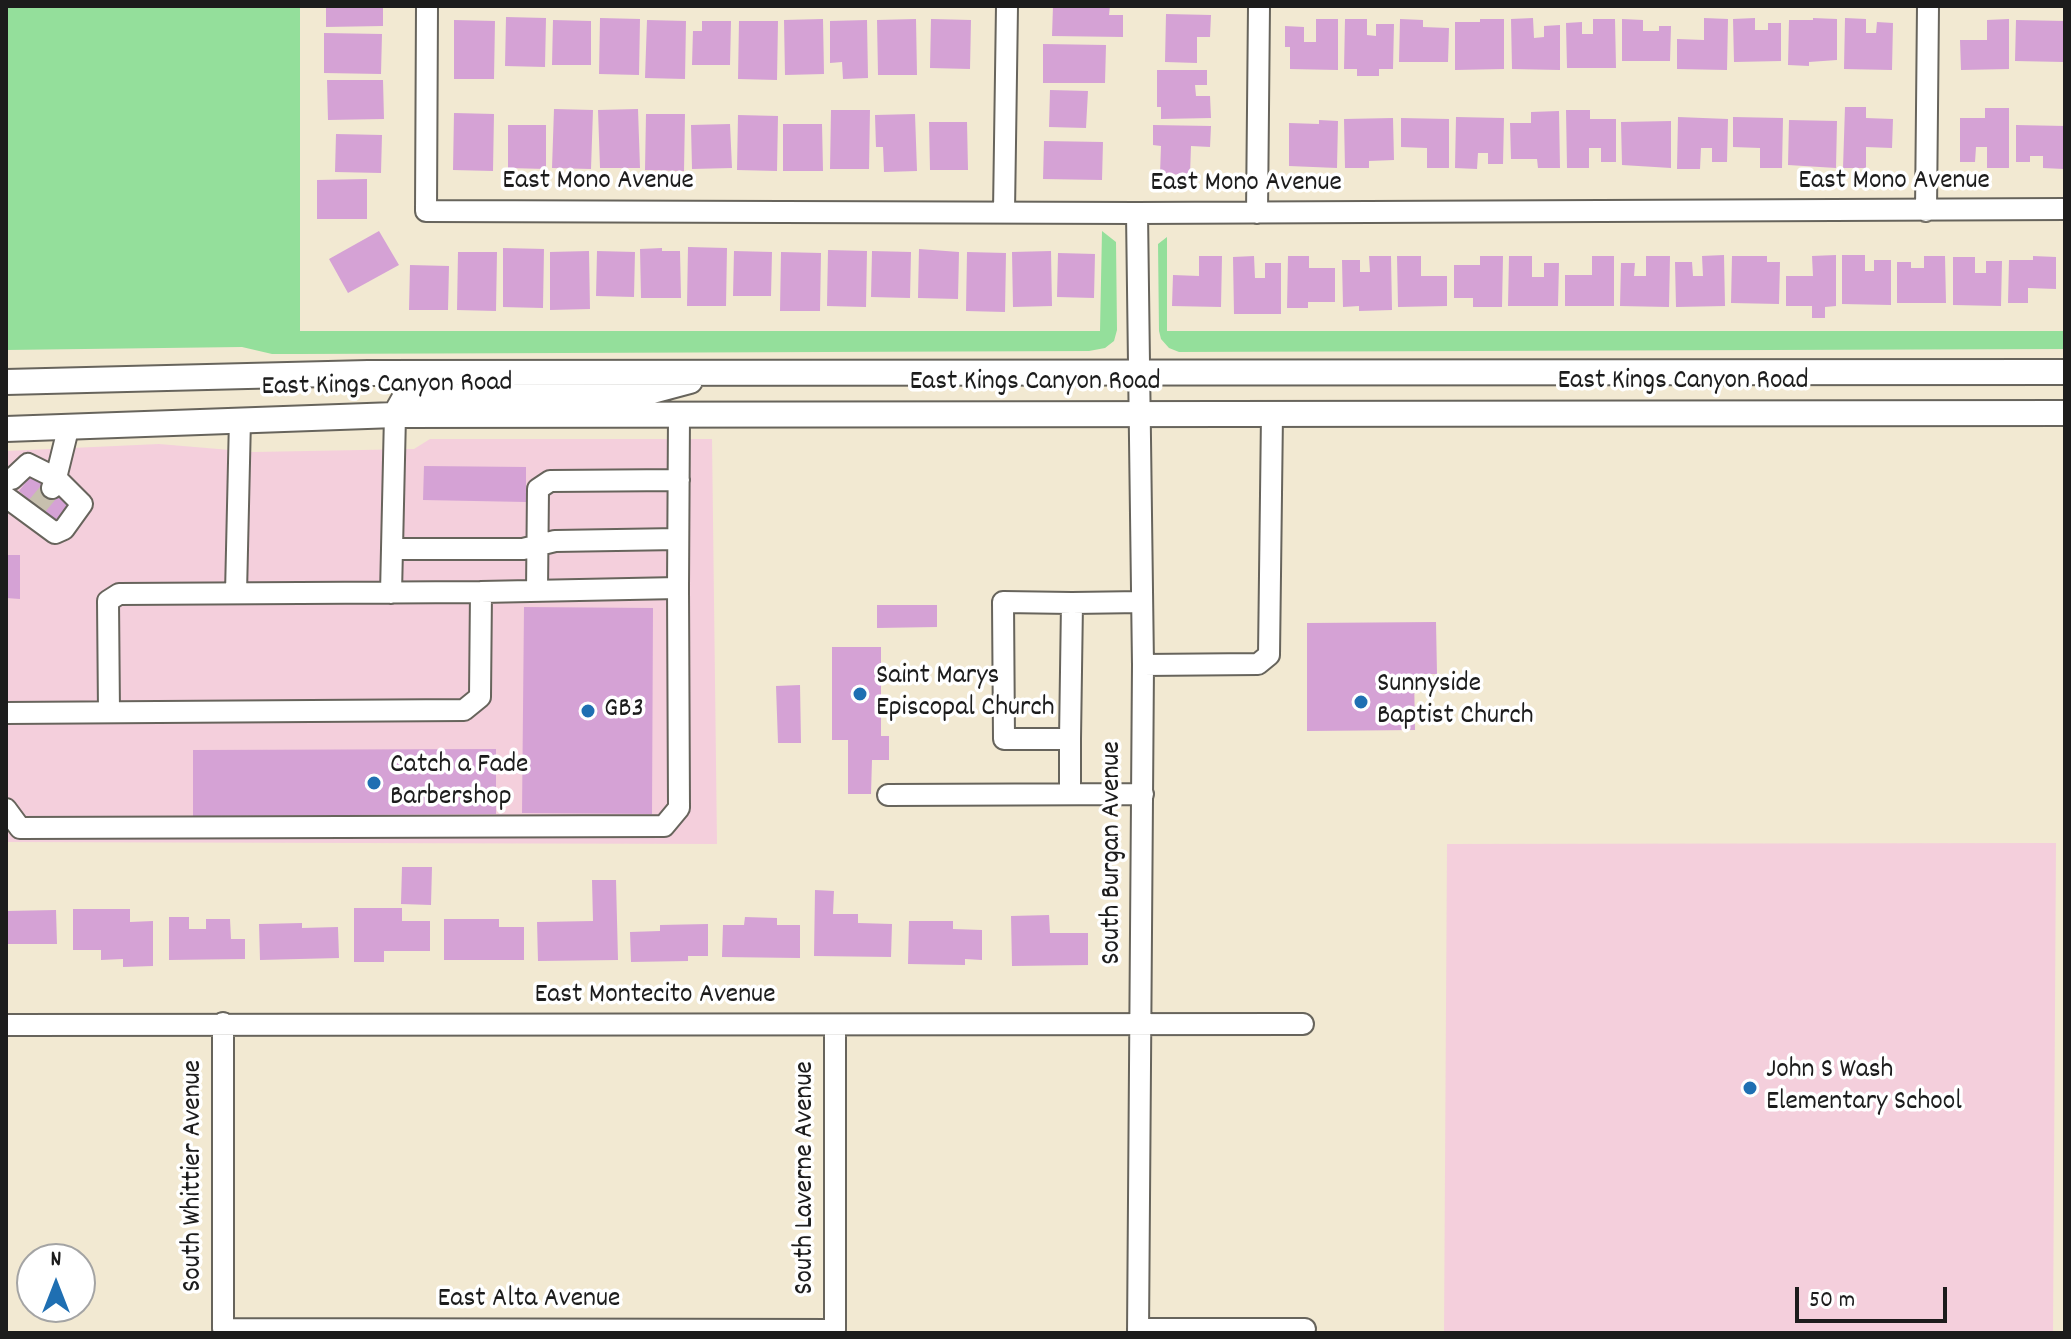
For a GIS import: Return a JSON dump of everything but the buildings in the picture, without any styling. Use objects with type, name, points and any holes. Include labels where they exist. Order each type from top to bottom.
[{"type":"main road","name":"East Kings Canyon Road","points":[[6,382],[368,373],[2065,372]]},
{"type":"main road","points":[[395,415],[404,399],[429,392],[645,393],[719,373]]},
{"type":"main road","name":"East Kings Canyon Road","points":[[6,429],[395,415],[2065,413]]},
{"type":"street","name":"East Mono Avenue","points":[[427,6],[426,211],[1257,213],[2065,209]]},
{"type":"street","points":[[1004,211],[1007,6]]},
{"type":"street","points":[[1257,213],[1259,6]]},
{"type":"street","points":[[1926,211],[1928,6]]},
{"type":"street","name":"South Burgan Avenue","points":[[1137,213],[1143,665],[1138,1331]]},
{"type":"street","points":[[1143,665],[1258,664],[1269,655],[1272,414]]},
{"type":"street","points":[[391,593],[395,415]]},
{"type":"street","points":[[6,809],[20,828],[664,826],[679,808],[679,415]]},
{"type":"street","points":[[236,593],[240,419]]},
{"type":"street","points":[[54,483],[69,425]]},
{"type":"street","points":[[28,464],[82,504],[64,529],[55,533],[8,485],[28,464]]},
{"type":"street","points":[[537,591],[538,489],[550,481],[679,480]]},
{"type":"street","points":[[392,549],[523,549],[555,541],[678,539]]},
{"type":"street","points":[[109,712],[108,601],[119,594],[678,588]]},
{"type":"street","points":[[6,713],[464,710],[480,697],[481,592]]},
{"type":"street","points":[[1070,739],[1004,739],[1003,602],[1142,602]]},
{"type":"street","points":[[1070,794],[1072,603]]},
{"type":"street","points":[[888,795],[1143,794]]},
{"type":"street","name":"South Whittier Avenue","points":[[223,1023],[223,1329]]},
{"type":"street","name":"East Montecito Avenue","points":[[6,1025],[1303,1024]]},
{"type":"street","name":"South Laverne Avenue","points":[[835,1025],[835,1330]]},
{"type":"street","name":"East Alta Avenue","points":[[223,1329],[835,1330]]},
{"type":"street","points":[[1138,1331],[1305,1329]]},
{"type":"shaded area","points":[[430,439],[712,439],[717,844],[6,842],[6,451],[159,444],[254,452],[414,449]]},
{"type":"shaded area","name":"John S Wash Elementary School","points":[[2056,843],[2053,1333],[1444,1333],[1447,844]]},
{"type":"green space","points":[[6,6],[300,6],[300,331],[1100,331],[1102,231],[1116,242],[1117,330],[1114,341],[1105,348],[1089,351],[272,354],[242,347],[6,350]]},
{"type":"green space","points":[[1167,237],[1167,331],[2065,331],[2065,349],[1179,352],[1169,348],[1159,331],[1158,244]]},
{"type":"tunnel","points":[[37,506],[52,488]]},
{"type":"place","name":"Saint Marys Episcopal Church","points":[[860,694]]},
{"type":"place","name":"Sunnyside Baptist Church","points":[[1361,702]]},
{"type":"place","name":"GB3","points":[[588,711]]},
{"type":"place","name":"Catch a Fade Barbershop","points":[[374,783]]},
{"type":"place","name":"John S Wash Elementary School","points":[[1750,1088]]}]
